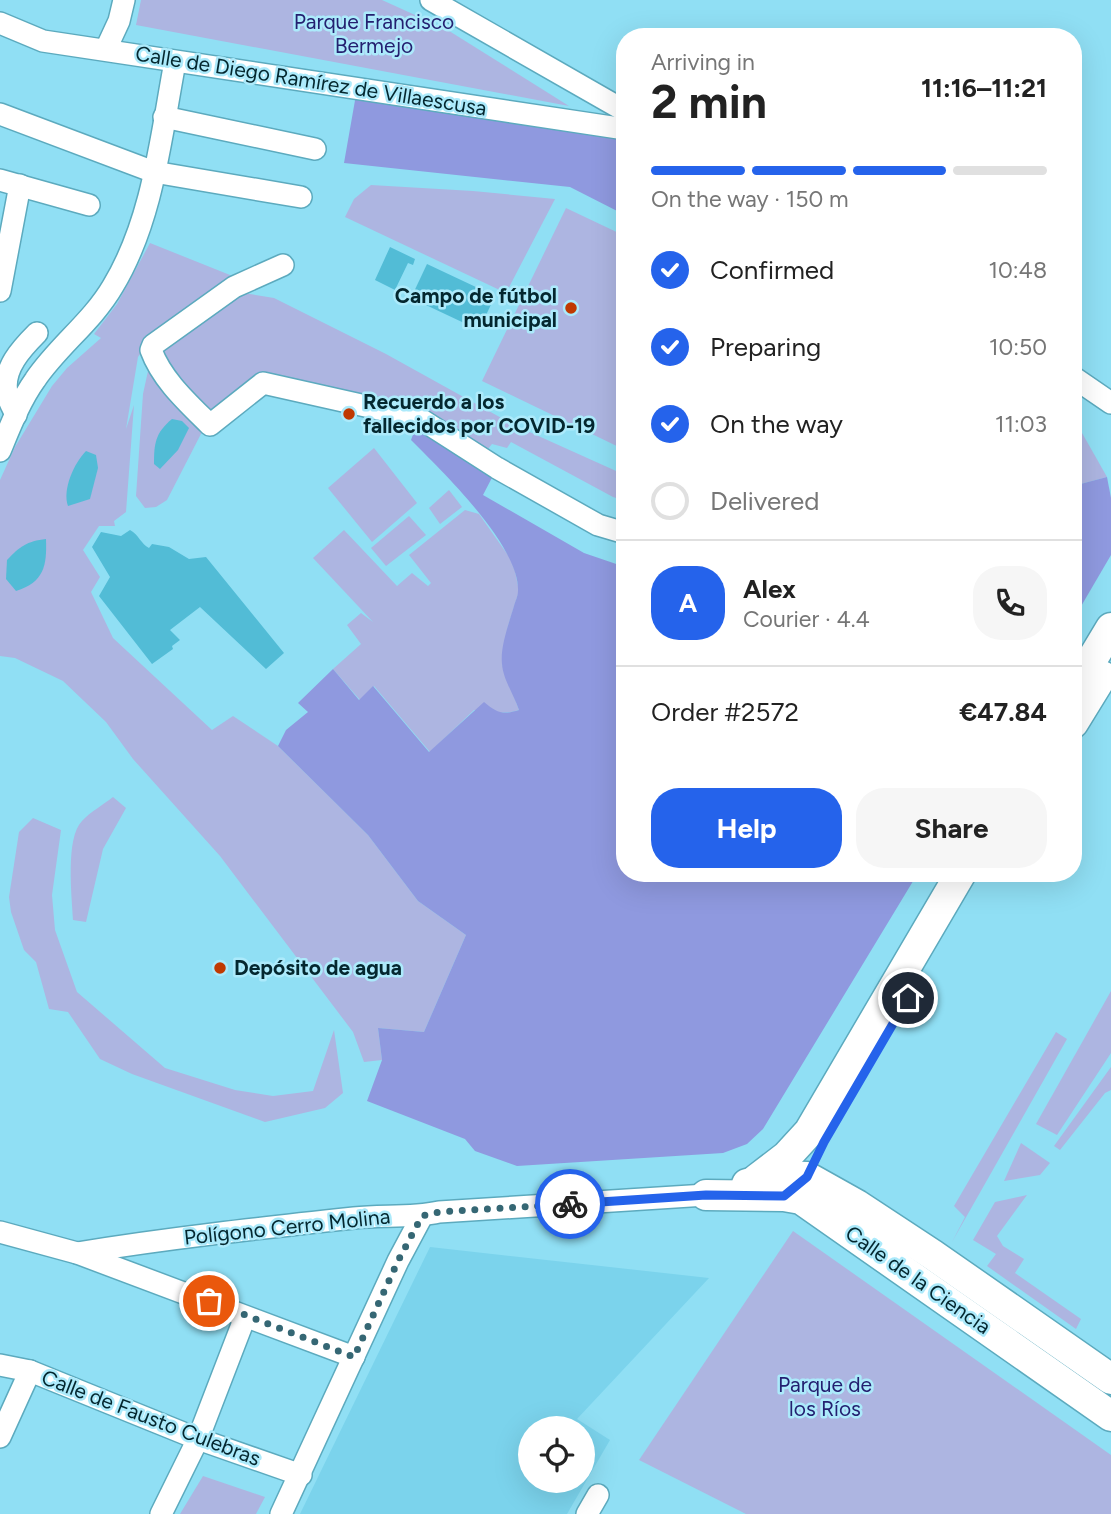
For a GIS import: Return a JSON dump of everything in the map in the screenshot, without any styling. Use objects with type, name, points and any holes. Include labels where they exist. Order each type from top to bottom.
[{"type":"street","points":[[106,49],[119,21],[124,0]]},
{"type":"street","points":[[432,0],[616,106]]},
{"type":"street","name":"Calle de Diego Ramírez de Villaescusa","points":[[0,23],[43,41],[616,128]]},
{"type":"street","points":[[0,452],[33,381],[88,321],[112,289],[139,229],[154,172],[175,62]]},
{"type":"street","points":[[0,114],[154,172],[301,197]]},
{"type":"street","points":[[164,117],[315,149]]},
{"type":"street","points":[[0,291],[10,182],[89,205]]},
{"type":"street","points":[[283,265],[234,287],[153,345],[151,350],[154,360],[181,397],[210,425],[263,383],[419,418],[497,468],[598,525],[616,530]]},
{"type":"street","points":[[16,415],[6,391],[8,375],[18,351],[37,333]]},
{"type":"street","points":[[1082,383],[1111,403]]},
{"type":"street","points":[[1082,676],[1111,628]]},
{"type":"street","points":[[1082,708],[1111,661]]},
{"type":"street","points":[[798,1188],[794,1156],[956,882]]},
{"type":"street","points":[[798,1188],[975,882]]},
{"type":"street","points":[[747,1184],[776,1167],[804,1139]]},
{"type":"street","points":[[706,1195],[778,1176],[798,1188]]},
{"type":"street","name":"Calle de la Ciencia","points":[[706,1195],[798,1188],[857,1205],[1111,1380]]},
{"type":"street","name":"Calle de la Ciencia","points":[[798,1188],[1111,1416]]},
{"type":"street","name":"Polígono Cerro Molina","points":[[77,1253],[159,1240],[351,1218],[422,1216],[439,1212],[706,1195]]},
{"type":"street","points":[[281,1514],[398,1261],[422,1216]]},
{"type":"street","points":[[0,1232],[77,1253],[354,1357]]},
{"type":"street","points":[[161,1514],[198,1439],[244,1317]]},
{"type":"street","name":"Calle de Fausto Culebras","points":[[0,1365],[30,1371],[198,1439],[301,1475]]},
{"type":"street","points":[[3,1423],[30,1371]]},
{"type":"shaded area","points":[[357,89],[616,128],[616,210],[570,187],[344,163]]},
{"type":"shaded area","points":[[390,247],[415,259],[413,265],[408,263],[395,290],[375,280]]},
{"type":"shaded area","points":[[427,264],[495,296],[479,330],[411,298]]},
{"type":"shaded area","points":[[419,418],[497,468],[483,495],[584,553],[616,564],[616,882],[913,882],[763,1129],[747,1144],[723,1153],[517,1166],[475,1151],[465,1139],[367,1101],[382,1060],[378,1028],[424,1032],[466,935],[418,901],[368,835],[278,746],[286,730],[308,712],[298,703],[333,669],[359,700],[373,686],[429,752],[484,702],[500,712],[519,710],[504,675],[502,657],[505,635],[518,593],[515,573],[506,553],[477,510],[411,440]]},
{"type":"shaded area","points":[[172,419],[182,421],[189,428],[178,450],[160,469],[154,464],[155,445],[162,429]]},
{"type":"shaded area","points":[[86,451],[96,455],[98,468],[90,499],[68,506],[70,477]]},
{"type":"shaded area","points":[[1107,477],[1111,498],[1111,555],[1082,605],[1082,484]]},
{"type":"shaded area","points":[[130,530],[149,548],[152,544],[169,547],[189,559],[206,557],[284,653],[266,669],[200,607],[170,630],[180,640],[172,646],[173,649],[152,664],[99,596],[110,577],[92,547],[101,532],[121,536]]},
{"type":"shaded area","points":[[46,539],[46,557],[42,572],[33,583],[16,591],[6,579],[7,560],[24,545]]},
{"type":"shaded area","points":[[430,1247],[709,1278],[580,1416],[518,1416],[518,1493],[579,1493],[567,1514],[300,1514]]},
{"type":"shaded area","points":[[595,1430],[610,1440],[595,1466]]},
{"type":"green space","name":"Parque Francisco Bermejo","points":[[141,0],[382,0],[446,29],[569,106],[136,25]]},
{"type":"green space","points":[[371,185],[555,199],[506,293],[345,217],[354,199]]},
{"type":"green space","name":"Campo de fútbol municipal","points":[[566,208],[616,232],[616,446],[482,381]]},
{"type":"green space","points":[[150,243],[235,277],[244,293],[274,298],[386,354],[514,425],[616,471],[616,498],[511,442],[507,448],[492,444],[484,454],[419,418],[264,383],[210,425],[181,397],[155,333],[138,357],[126,429],[134,405],[126,512],[114,521],[115,526],[99,526],[83,550],[100,577],[91,592],[113,638],[212,730],[233,716],[278,746],[368,835],[418,901],[466,935],[424,1032],[378,1028],[382,1060],[364,1062],[353,1032],[220,856],[133,759],[106,722],[63,681],[15,658],[0,656],[0,480],[15,447],[52,386],[67,368],[101,338],[94,334],[117,304]]},
{"type":"green space","points":[[148,371],[157,371],[203,430],[167,500],[156,507],[145,508],[136,496],[143,394]]},
{"type":"green space","points":[[1082,433],[1107,477],[1082,484]]},
{"type":"green space","points":[[374,448],[417,503],[372,542],[328,488]]},
{"type":"green space","points":[[449,490],[462,507],[440,524],[429,508]]},
{"type":"green space","points":[[465,510],[479,514],[510,558],[515,571],[519,591],[508,626],[502,664],[519,710],[474,710],[430,752],[374,686],[360,700],[333,669],[361,644],[347,625],[361,613],[373,622],[313,558],[344,530],[397,586],[412,573],[428,586],[431,583],[409,555]]},
{"type":"green space","points":[[409,516],[426,535],[386,566],[371,548]]},
{"type":"green space","points":[[113,797],[126,808],[103,849],[86,922],[73,920],[73,840],[82,821]]},
{"type":"green space","points":[[33,818],[61,830],[52,895],[55,930],[77,992],[165,1068],[235,1090],[273,1096],[313,1091],[334,1030],[343,1093],[325,1108],[265,1122],[132,1074],[100,1059],[68,1012],[49,1009],[36,962],[24,950],[11,912],[9,897],[19,832]]},
{"type":"green space","points":[[1111,991],[1111,1053],[1057,1135],[1036,1124]]},
{"type":"green space","points":[[1056,1032],[1067,1039],[952,1242],[965,1217],[954,1206]]},
{"type":"green space","points":[[1111,1067],[1111,1090],[1105,1093],[1060,1150],[1054,1146]]},
{"type":"green space","points":[[1021,1143],[1050,1163],[1040,1175],[1004,1181]]},
{"type":"green space","points":[[1027,1195],[997,1236],[1003,1246],[1024,1259],[1015,1273],[1081,1319],[1076,1329],[987,1266],[996,1254],[973,1240],[995,1202]]},
{"type":"green space","name":"Parque de los Ríos","points":[[793,1231],[1111,1455],[1111,1514],[746,1514],[639,1460]]},
{"type":"green space","points":[[203,1476],[265,1497],[256,1514],[180,1514]]},
{"type":"way so far","points":[[209,1301],[244,1317],[354,1357],[422,1216],[439,1212],[570,1204]]},
{"type":"place","name":"Campo de fútbol municipal","points":[[571,308]]},
{"type":"place","name":"Recuerdo a los fallecidos por COVID-19","points":[[349,414]]},
{"type":"place","name":"Depósito de agua","points":[[220,968]]},
{"type":"route","points":[[570,1204],[706,1195],[784,1196],[807,1177],[824,1142],[908,998]]}]
